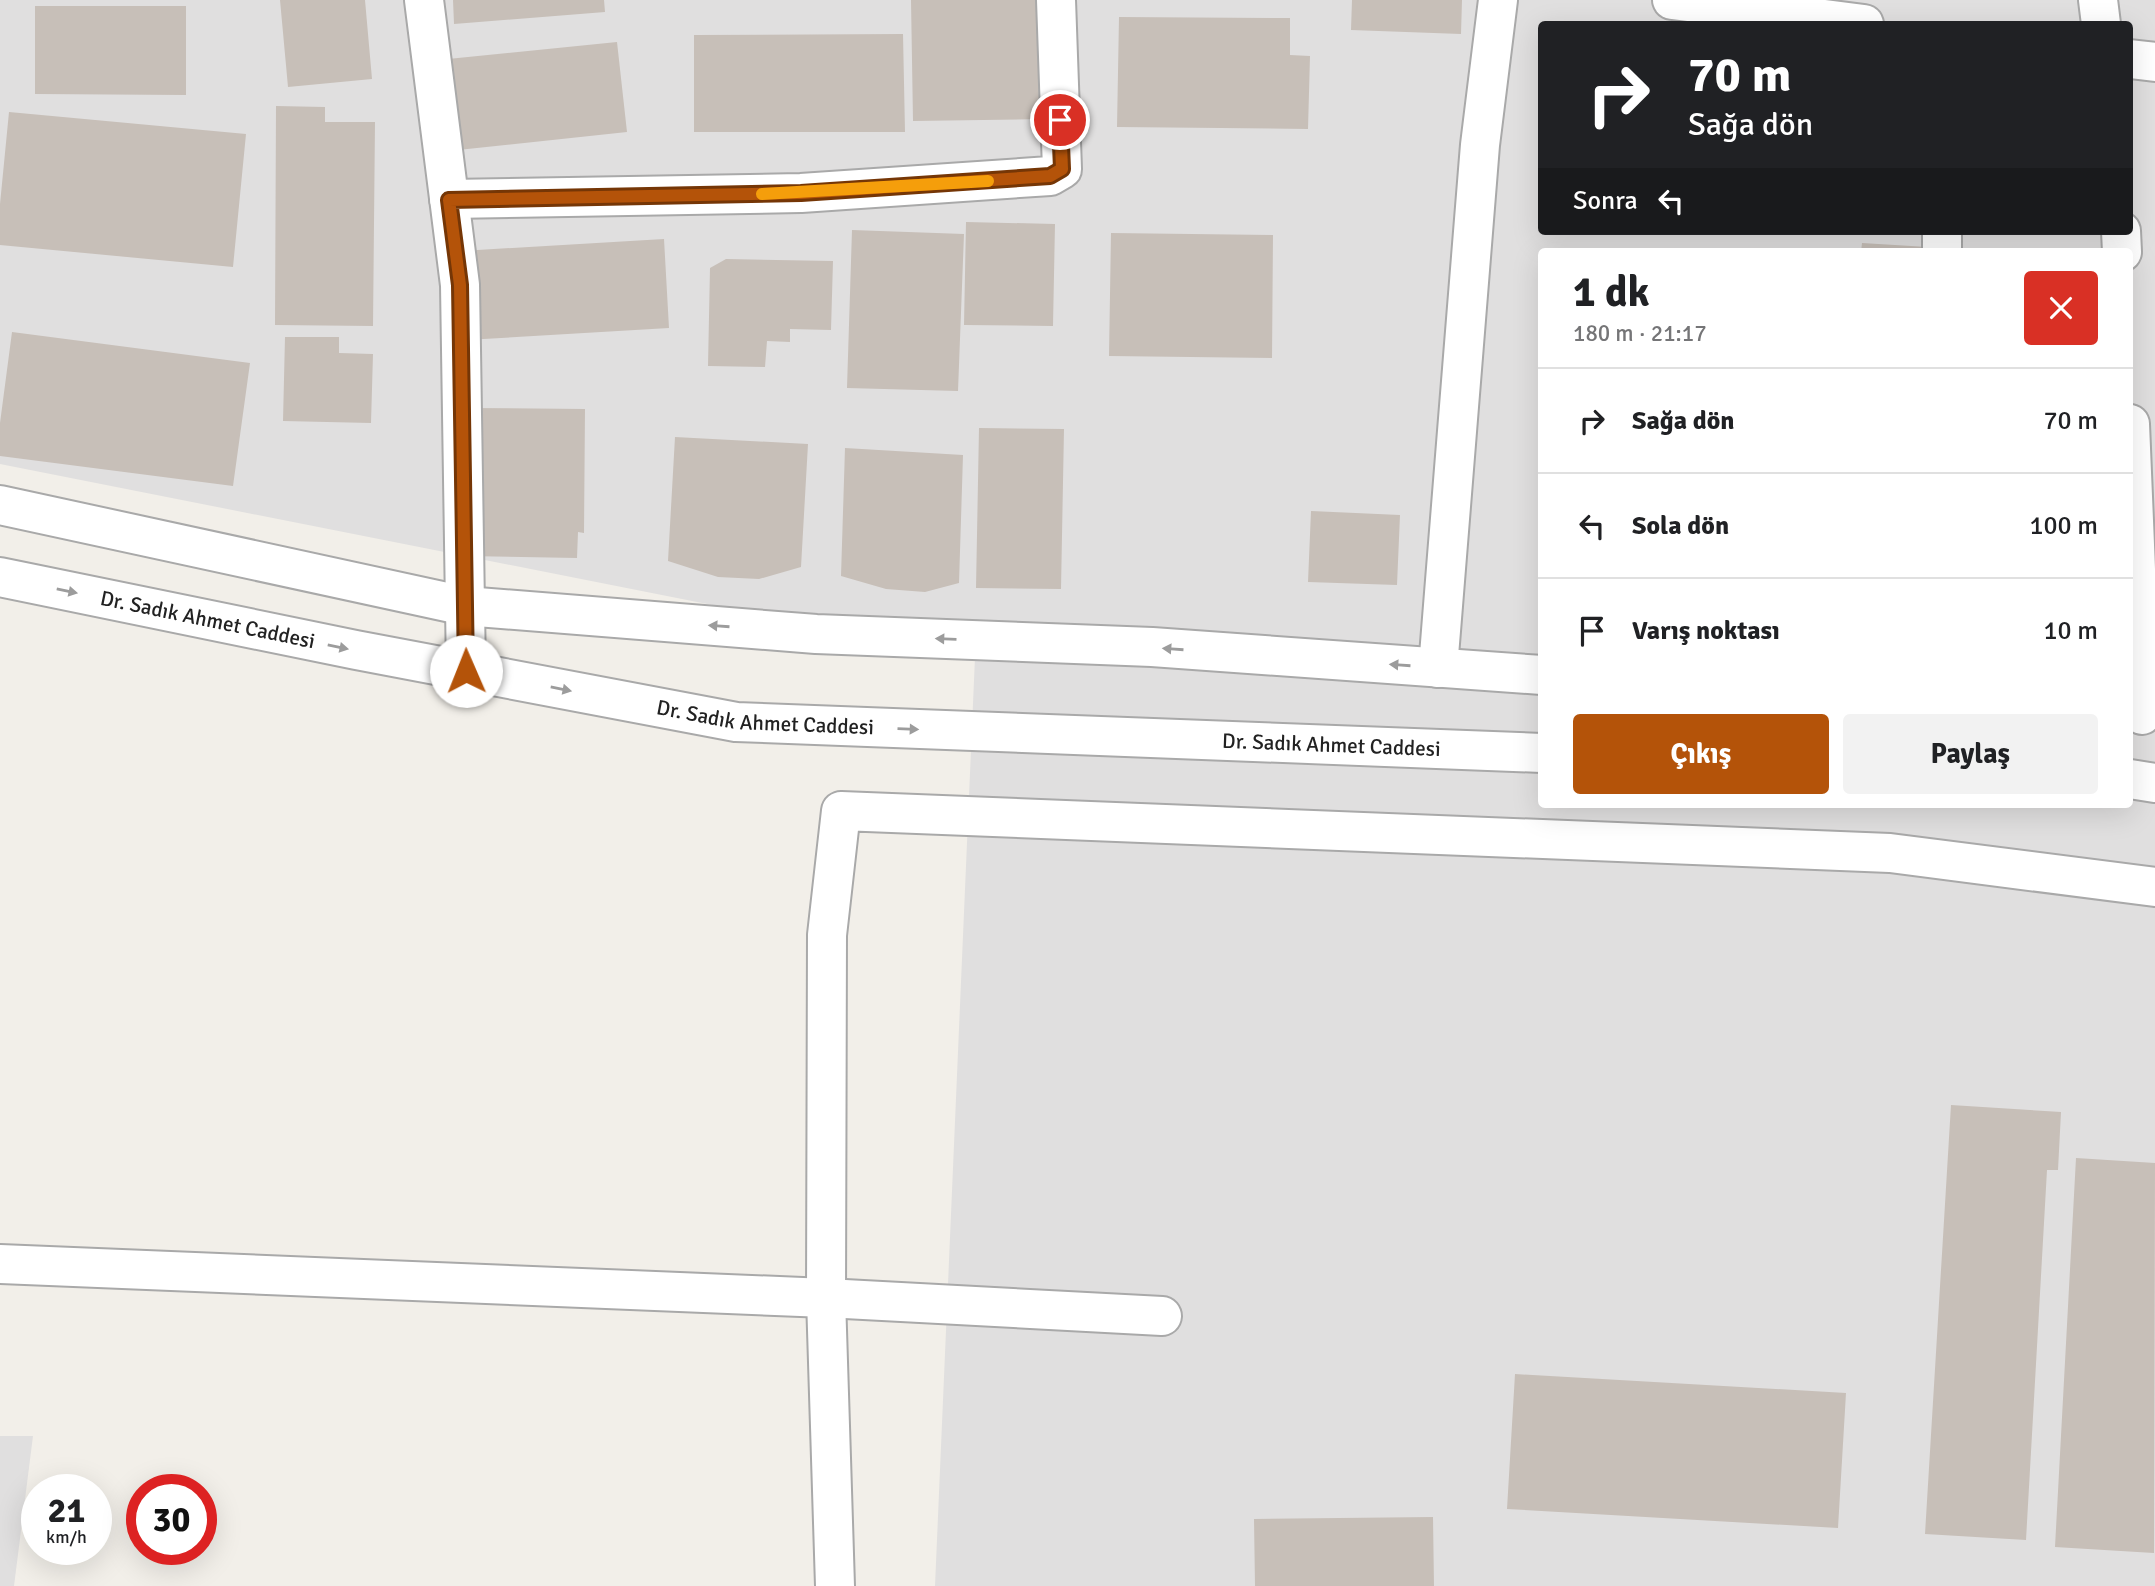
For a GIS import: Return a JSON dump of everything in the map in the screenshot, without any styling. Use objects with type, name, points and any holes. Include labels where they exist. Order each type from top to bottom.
[{"type":"street","points":[[424,0],[460,285],[466,671]]},
{"type":"street","points":[[449,200],[801,193],[1050,176],[1062,169],[1056,0]]},
{"type":"street","points":[[1438,668],[1480,145],[1498,0]]},
{"type":"street","points":[[1672,0],[1840,21]]},
{"type":"street","points":[[2098,0],[2101,21]]},
{"type":"street","points":[[2133,60],[2155,62]]},
{"type":"street","points":[[2133,497],[2142,716]]},
{"type":"street","points":[[0,505],[465,606],[816,634],[1152,647],[1538,675]]},
{"type":"street","name":"Dr. Sadık Ahmet Caddesi","points":[[0,577],[466,671],[736,722],[1538,753]]},
{"type":"street","points":[[2133,779],[2155,783]]},
{"type":"street","points":[[835,1586],[826,1298],[827,936],[841,811],[1890,853],[2155,887]]},
{"type":"street","points":[[0,1264],[826,1298],[1162,1316]]},
{"type":"shaded area","points":[[0,0],[2155,0],[2155,1586],[935,1586],[975,657],[0,464]]},
{"type":"shaded area","points":[[0,1436],[33,1436],[28,1474],[21,1474],[21,1531],[14,1586],[0,1586]]},
{"type":"building","points":[[280,0],[365,0],[372,79],[288,87]]},
{"type":"building","points":[[453,0],[604,0],[605,12],[454,24]]},
{"type":"building","points":[[911,0],[1042,0],[1043,119],[913,121]]},
{"type":"building","points":[[1352,0],[1462,0],[1461,34],[1351,30]]},
{"type":"building","points":[[35,6],[186,6],[186,95],[35,94]]},
{"type":"building","points":[[1119,17],[1290,18],[1290,55],[1310,56],[1308,129],[1117,127]]},
{"type":"building","points":[[903,34],[905,132],[694,132],[694,35]]},
{"type":"building","points":[[617,42],[627,132],[458,150],[448,59]]},
{"type":"building","points":[[276,106],[325,107],[325,122],[375,122],[373,326],[275,325]]},
{"type":"building","points":[[9,112],[246,134],[233,267],[0,245],[0,204]]},
{"type":"building","points":[[966,222],[1055,224],[1053,326],[964,325]]},
{"type":"building","points":[[852,230],[964,234],[958,391],[847,388]]},
{"type":"building","points":[[1111,233],[1273,235],[1272,358],[1109,356]]},
{"type":"building","points":[[664,239],[669,328],[466,340],[461,251]]},
{"type":"building","points":[[1862,243],[1944,248],[1861,248]]},
{"type":"building","points":[[726,259],[833,261],[831,330],[790,329],[790,342],[767,341],[765,367],[708,366],[710,268]]},
{"type":"building","points":[[12,332],[250,363],[233,486],[0,456],[0,423]]},
{"type":"building","points":[[285,337],[339,337],[339,353],[373,354],[371,423],[283,421]]},
{"type":"building","points":[[467,408],[585,409],[584,533],[578,532],[577,558],[465,556]]},
{"type":"building","points":[[979,428],[1064,429],[1061,589],[976,588]]},
{"type":"building","points":[[675,437],[808,444],[801,567],[759,579],[718,577],[668,561]]},
{"type":"building","points":[[845,448],[963,455],[959,583],[925,592],[886,589],[841,576]]},
{"type":"building","points":[[1311,511],[1400,515],[1397,585],[1308,582]]},
{"type":"building","points":[[1951,1105],[2061,1112],[2058,1170],[2047,1170],[2026,1540],[1925,1534]]},
{"type":"building","points":[[2076,1158],[2155,1163],[2154,1553],[2055,1547]]},
{"type":"building","points":[[1515,1374],[1846,1393],[1838,1528],[1507,1509]]},
{"type":"building","points":[[1433,1517],[1434,1586],[1255,1586],[1254,1519]]},
{"type":"slow traffic","points":[[762,194],[988,181]]},
{"type":"route","points":[[466,671],[460,285],[449,200],[801,193],[1050,176],[1062,169],[1060,120]]}]
